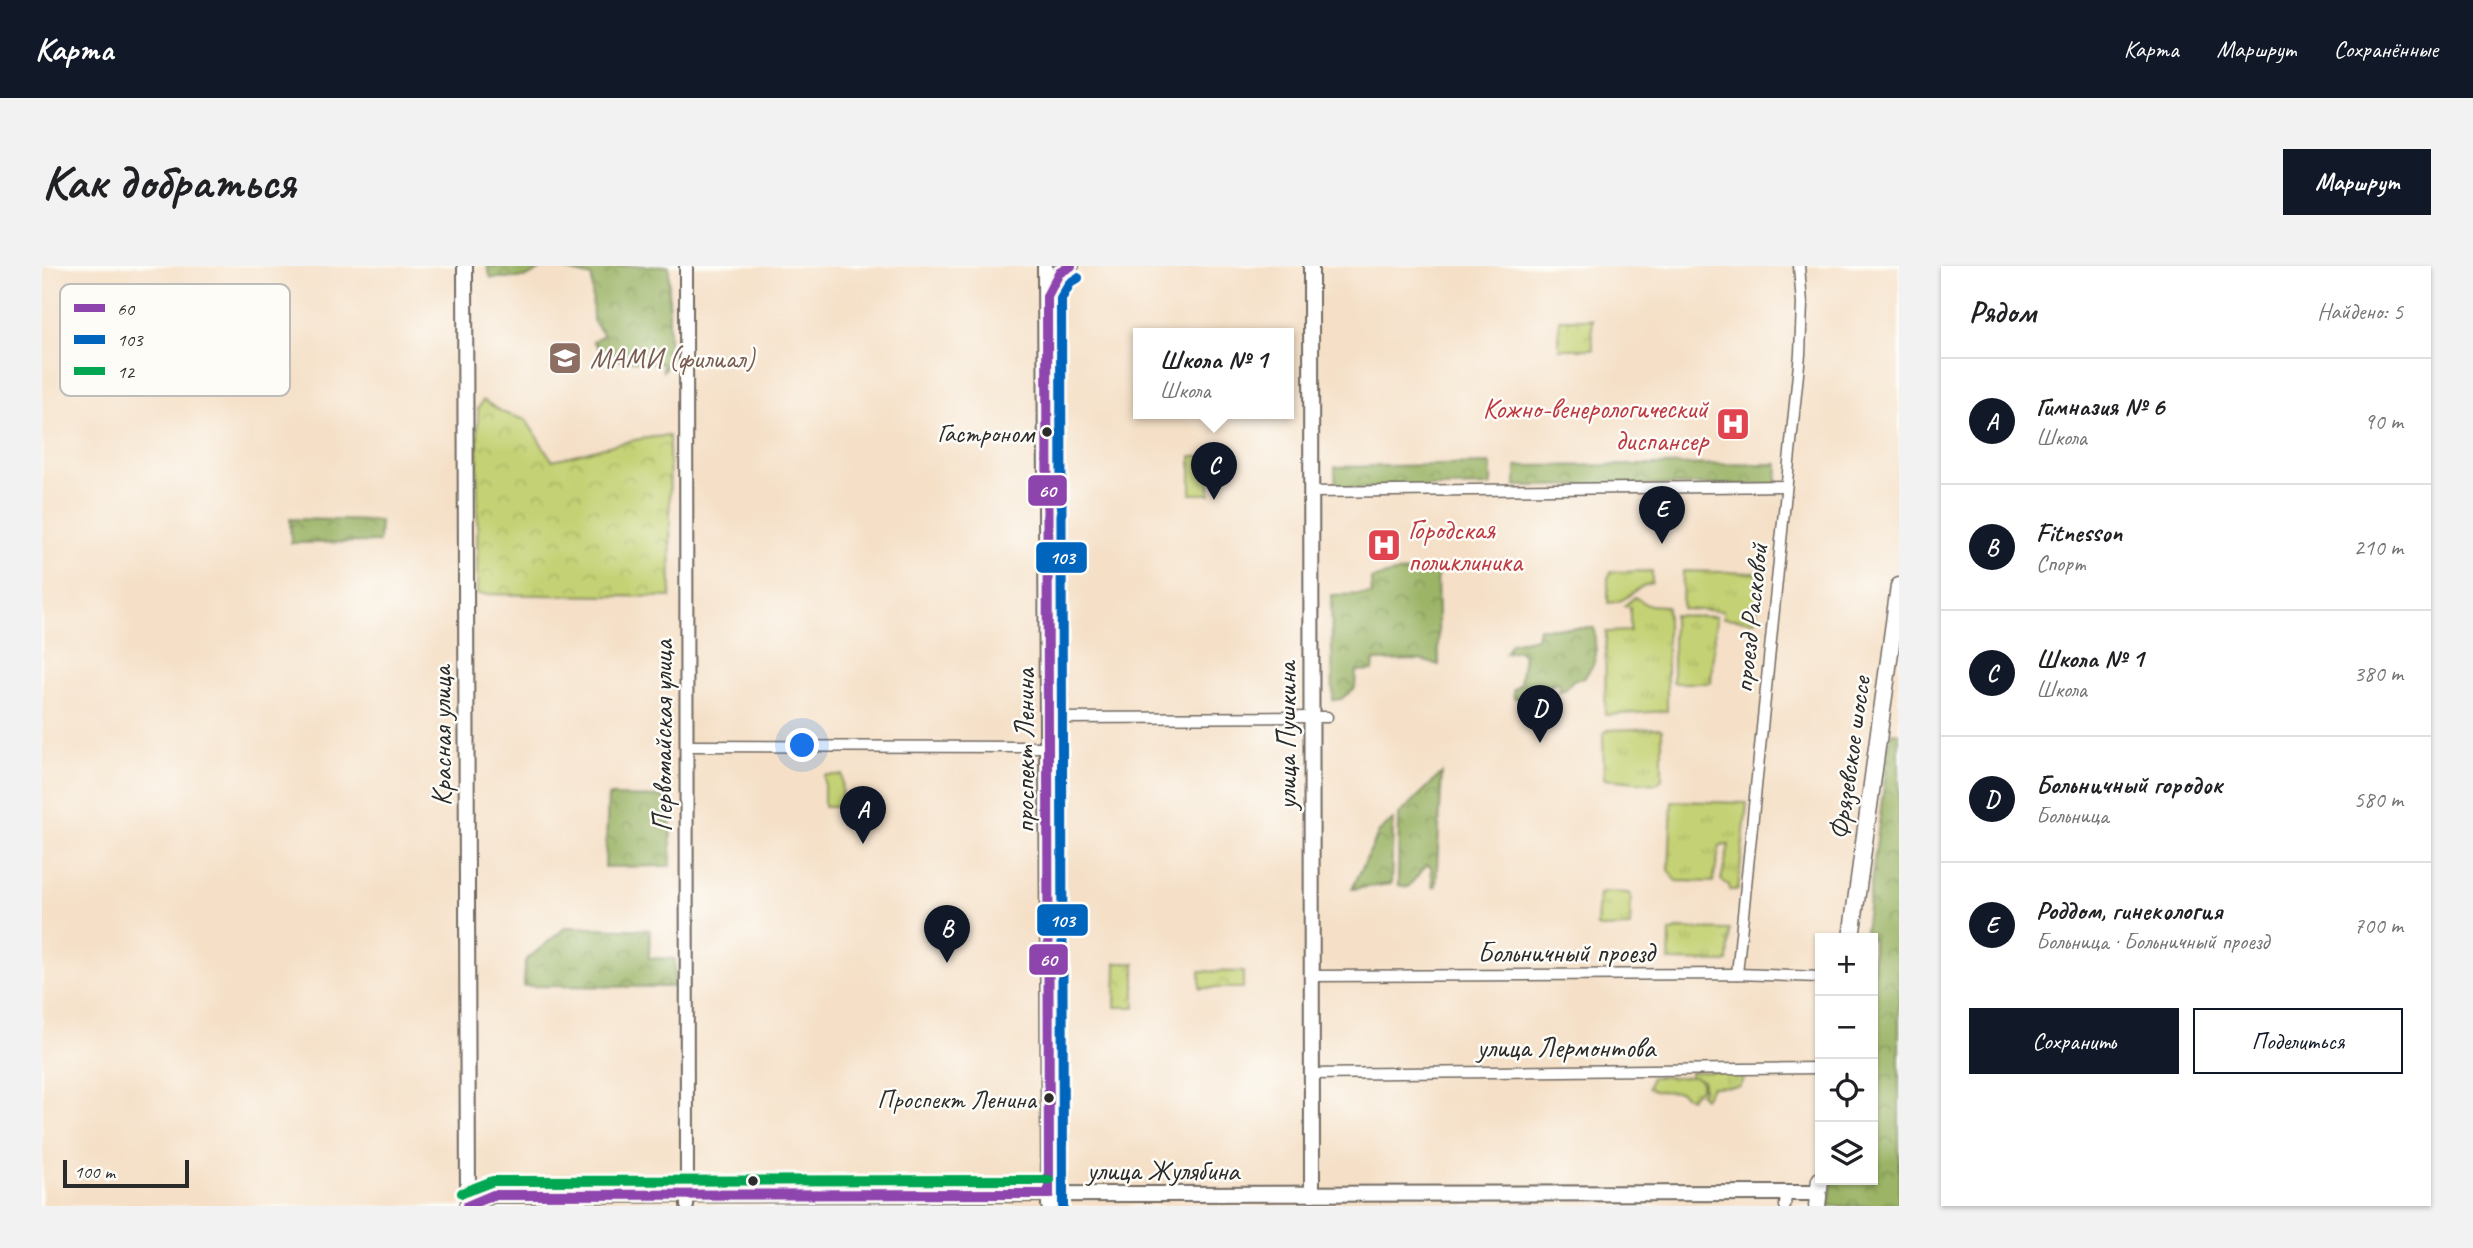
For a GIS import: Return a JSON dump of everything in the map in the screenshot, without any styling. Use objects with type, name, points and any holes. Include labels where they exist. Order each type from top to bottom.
[{"type":"highway","name":"Фрязевское шоссе","points":[[1852,933],[1899,586]]},
{"type":"main road","name":"Красная улица","points":[[465,266],[468,1206]]},
{"type":"main road","name":"проспект Ленина","points":[[1045,266],[1049,1200]]},
{"type":"main road","points":[[1047,296],[1059,273],[1071,266]]},
{"type":"main road","name":"улица Пушкина","points":[[1311,266],[1312,1200]]},
{"type":"main road","name":"улица Жулябина","points":[[468,1206],[493,1195],[687,1200],[1786,1200],[1819,1193]]},
{"type":"street","name":"Первомайская улица","points":[[686,266],[687,1200]]},
{"type":"street","name":"проезд Расковой","points":[[1737,974],[1802,327],[1799,266]]},
{"type":"street","points":[[1311,492],[1786,486]]},
{"type":"street","points":[[1048,718],[1327,717]]},
{"type":"street","points":[[686,746],[1048,747]]},
{"type":"street","name":"Больничный проезд","points":[[1311,976],[1737,974],[1815,977]]},
{"type":"street","name":"улица Лермонтова","points":[[1312,1074],[1815,1068]]},
{"type":"green space","points":[[487,266],[543,268],[525,278],[491,278]]},
{"type":"green space","points":[[549,266],[669,266],[669,362],[663,371],[662,363],[608,359],[593,341],[604,335],[593,321],[592,277]]},
{"type":"green space","points":[[1559,319],[1592,319],[1593,349],[1559,349]]},
{"type":"green space","points":[[483,400],[504,413],[526,420],[552,460],[627,442],[669,436],[671,597],[477,594],[478,409]]},
{"type":"green space","points":[[1191,456],[1210,456],[1210,494],[1191,494]]},
{"type":"green space","points":[[1491,464],[1491,486],[1336,489],[1335,467]]},
{"type":"green space","points":[[1778,464],[1777,484],[1516,486],[1516,466]]},
{"type":"green space","points":[[290,519],[380,521],[379,542],[291,543]]},
{"type":"green space","points":[[1437,571],[1439,665],[1420,660],[1374,661],[1373,670],[1356,671],[1355,688],[1341,699],[1333,700],[1331,595],[1372,594],[1371,579],[1394,573]]},
{"type":"green space","points":[[1652,571],[1652,583],[1640,587],[1621,600],[1608,603],[1608,578],[1611,572]]},
{"type":"green space","points":[[1683,571],[1759,573],[1756,621],[1723,618],[1723,611],[1682,609]]},
{"type":"green space","points":[[1635,597],[1647,605],[1667,606],[1667,711],[1605,715],[1606,632],[1630,631],[1630,607],[1624,606]]},
{"type":"green space","points":[[1673,615],[1716,617],[1711,683],[1673,683]]},
{"type":"green space","points":[[1539,628],[1594,628],[1596,655],[1593,665],[1584,678],[1573,680],[1565,690],[1559,691],[1559,684],[1554,684],[1523,699],[1514,698],[1513,690],[1520,684],[1524,655],[1518,650],[1505,653],[1511,643],[1537,638]]},
{"type":"green space","points":[[1608,730],[1662,730],[1662,779],[1657,784],[1604,779],[1603,734]]},
{"type":"green space","points":[[1891,732],[1899,733],[1899,1206],[1829,1206],[1831,1185],[1878,1185],[1878,933],[1865,933]]},
{"type":"green space","points":[[1442,773],[1436,886],[1433,887],[1431,867],[1427,865],[1408,887],[1398,885],[1399,815]]},
{"type":"green space","points":[[824,775],[842,775],[841,807],[824,807]]},
{"type":"green space","points":[[608,796],[670,797],[671,866],[605,867]]},
{"type":"green space","points":[[1672,801],[1747,803],[1738,890],[1730,890],[1729,885],[1721,880],[1729,845],[1720,846],[1713,882],[1676,881],[1669,870]]},
{"type":"green space","points":[[1393,820],[1391,884],[1352,889],[1379,832]]},
{"type":"green space","points":[[1628,893],[1631,896],[1630,927],[1597,926],[1599,894]]},
{"type":"green space","points":[[566,927],[650,930],[649,958],[675,959],[674,987],[524,986],[525,961]]},
{"type":"green space","points":[[1677,929],[1730,930],[1728,962],[1669,961],[1670,932]]},
{"type":"green space","points":[[1116,963],[1135,963],[1135,1007],[1115,1007]]},
{"type":"green space","points":[[1200,971],[1243,972],[1243,988],[1200,988]]},
{"type":"green space","points":[[1690,1072],[1739,1072],[1743,1080],[1739,1086],[1711,1087],[1704,1098],[1700,1094],[1703,1080],[1690,1077]]},
{"type":"green space","points":[[1651,1077],[1695,1077],[1701,1081],[1701,1088],[1690,1098],[1680,1092],[1654,1091],[1648,1088]]},
{"type":"transit line","name":"60","points":[[1049,1194],[1047,296],[1059,273],[1071,266]]},
{"type":"transit line","name":"103","points":[[1063,1206],[1061,299],[1070,283],[1078,278]]},
{"type":"transit line","name":"12","points":[[462,1193],[493,1181],[1049,1180]]},
{"type":"transit line","name":"60","points":[[467,1206],[493,1195],[1049,1194]]},
{"type":"place","name":"МАМИ (филиал)","points":[[565,358]]},
{"type":"place","name":"Кожно-венерологический диспансер","points":[[1733,424]]},
{"type":"place","name":"Гастроном","points":[[1047,432]]},
{"type":"place","name":"Школа № 1","points":[[1214,500]]},
{"type":"place","name":"Роддом, гинекология","points":[[1662,544]]},
{"type":"place","name":"Городская поликлиника","points":[[1384,545]]},
{"type":"place","name":"Больничный городок","points":[[1540,743]]},
{"type":"place","name":"Гимназия № 6","points":[[863,844]]},
{"type":"place","name":"Fitnesson","points":[[947,963]]},
{"type":"place","name":"Проспект Ленина","points":[[1049,1098]]}]
